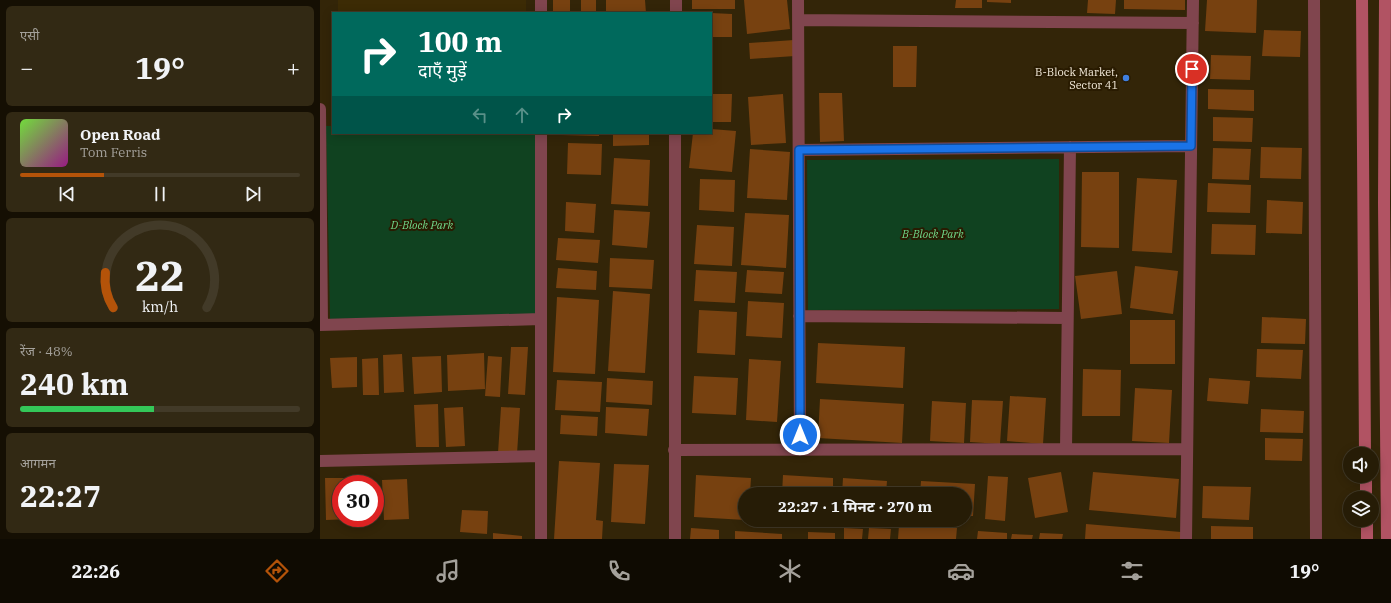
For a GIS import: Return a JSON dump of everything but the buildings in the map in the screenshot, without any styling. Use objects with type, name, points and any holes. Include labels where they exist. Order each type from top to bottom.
[{"type":"street","points":[[541,0],[541,12]]},
{"type":"street","points":[[676,0],[676,12]]},
{"type":"street","points":[[798,0],[800,450]]},
{"type":"street","points":[[1186,539],[1193,0]]},
{"type":"street","points":[[1314,0],[1316,539]]},
{"type":"street","points":[[1362,0],[1366,447]]},
{"type":"street","points":[[1385,0],[1384,203],[1387,539]]},
{"type":"street","points":[[798,20],[1193,23]]},
{"type":"street","points":[[320,109],[321,325],[541,319]]},
{"type":"street","points":[[541,134],[541,539]]},
{"type":"street","points":[[675,134],[675,539]]},
{"type":"street","points":[[799,150],[1191,146]]},
{"type":"street","points":[[1066,449],[1070,147]]},
{"type":"street","points":[[799,316],[1067,318]]},
{"type":"street","points":[[674,450],[1187,449]]},
{"type":"street","points":[[320,461],[541,456]]},
{"type":"street","points":[[1366,527],[1367,539]]},
{"type":"shaded area","points":[[338,0],[526,0],[526,12],[338,12]]},
{"type":"green space","name":"D-Block Park","points":[[326,126],[332,126],[332,134],[535,134],[537,315],[330,319]]},
{"type":"green space","name":"B-Block Park","points":[[1059,159],[1059,309],[808,310],[807,160]]},
{"type":"place","name":"B-Block Market, Sector 41","points":[[1126,78]]},
{"type":"route","points":[[800,435],[799,150],[1191,146],[1192,69]]}]
